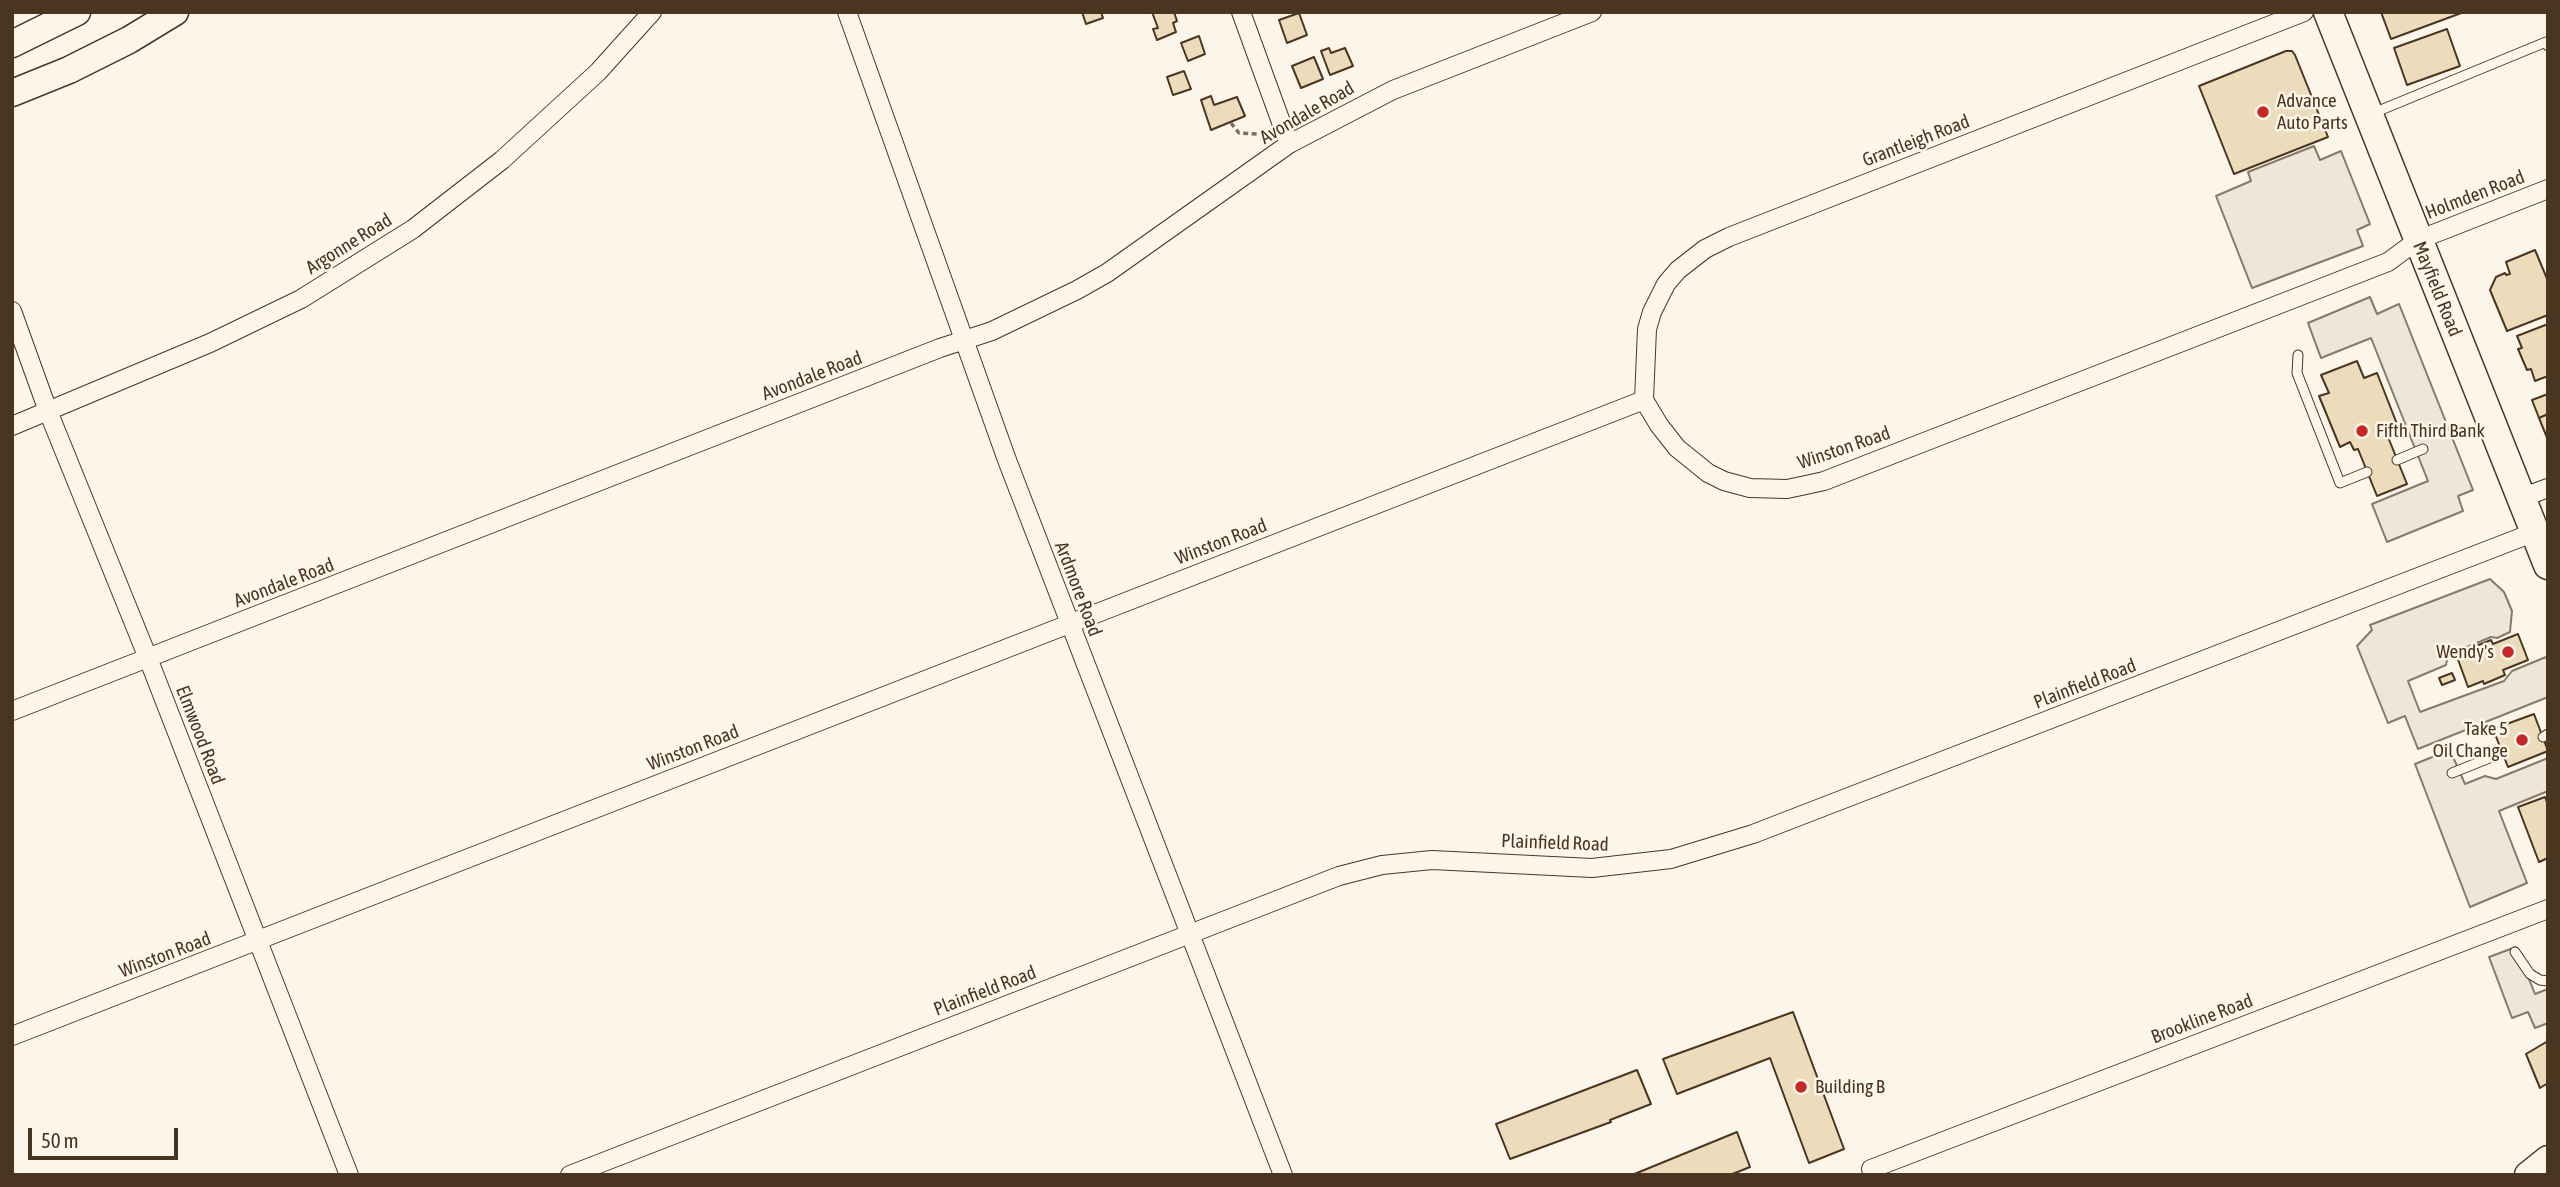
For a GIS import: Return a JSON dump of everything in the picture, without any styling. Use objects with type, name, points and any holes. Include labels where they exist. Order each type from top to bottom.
[{"type":"main road","name":"Mayfield Road","points":[[2328,12],[2548,565]]},
{"type":"street","points":[[12,44],[77,12]]},
{"type":"street","points":[[12,93],[117,46],[175,12]]},
{"type":"street","name":"Argonne Road","points":[[12,426],[210,343],[301,299],[413,229],[521,143],[598,72],[652,12]]},
{"type":"street","name":"Ardmore Road","points":[[847,12],[1069,624],[1283,1175]]},
{"type":"street","points":[[1241,12],[1289,144]]},
{"type":"street","name":"Avondale Road","points":[[12,711],[964,339],[992,331],[1107,273],[1289,144],[1393,90],[1592,12]]},
{"type":"street","name":"Grantleigh Road","points":[[1644,400],[1647,329],[1652,312],[1666,284],[1678,270],[1705,249],[1742,232],[2304,12]]},
{"type":"street","name":"Holmden Road","points":[[2418,240],[2548,189]]},
{"type":"street","name":"Winston Road","points":[[12,1036],[1644,400],[1677,448],[1708,473],[1724,481],[1750,488],[1787,489],[1837,476],[2388,262],[2418,240]]},
{"type":"street","name":"Elmwood Road","points":[[12,311],[48,411],[148,658],[348,1175]]},
{"type":"street","points":[[2521,498],[2548,488]]},
{"type":"street","name":"Plainfield Road","points":[[570,1175],[1339,876],[1382,865],[1432,860],[1592,868],[1671,859],[1753,834],[2535,532]]},
{"type":"street","name":"Brookline Road","points":[[1872,1172],[2548,909]]},
{"type":"street","points":[[2528,1175],[2548,1159]]},
{"type":"lane","points":[[2369,115],[2546,42],[2548,46]]},
{"type":"lane","points":[[2298,355],[2297,373],[2340,483],[2367,472]]},
{"type":"lane","points":[[2397,460],[2423,449]]},
{"type":"lane","points":[[2452,773],[2502,753]]},
{"type":"lane","points":[[2515,952],[2530,974],[2548,981]]},
{"type":"path","points":[[1231,122],[1235,131],[1258,134]]},
{"type":"shaded area","points":[[2314,146],[2320,160],[2341,151],[2370,224],[2357,230],[2363,246],[2252,288],[2216,196],[2251,181],[2248,172]]},
{"type":"shaded area","points":[[2370,297],[2377,314],[2399,304],[2473,490],[2458,496],[2463,511],[2387,542],[2372,504],[2428,481],[2371,338],[2321,358],[2308,323]]},
{"type":"shaded area","points":[[2490,579],[2504,592],[2512,611],[2510,632],[2448,655],[2446,665],[2408,681],[2420,712],[2504,681],[2512,671],[2546,657],[2548,697],[2418,749],[2405,716],[2388,723],[2357,646],[2372,630],[2370,625]]},
{"type":"shaded area","points":[[2450,750],[2465,784],[2485,776],[2496,779],[2548,758],[2548,791],[2499,811],[2527,883],[2470,907],[2415,764]]},
{"type":"shaded area","points":[[2516,947],[2535,994],[2548,989],[2548,1023],[2535,1028],[2528,1012],[2512,1018],[2489,957]]},
{"type":"building","points":[[1082,12],[1101,12],[1103,18],[1086,24]]},
{"type":"building","points":[[1152,12],[1174,12],[1176,32],[1157,40],[1153,29],[1158,28]]},
{"type":"building","points":[[2381,12],[2464,12],[2391,39]]},
{"type":"building","points":[[1299,13],[1307,35],[1287,43],[1279,20]]},
{"type":"building","points":[[2447,29],[2460,66],[2407,85],[2394,48]]},
{"type":"building","points":[[1199,36],[1205,54],[1188,61],[1181,43]]},
{"type":"building","points":[[1329,48],[1331,53],[1345,48],[1353,66],[1330,75],[1321,51]]},
{"type":"building","points":[[2286,51],[2292,51],[2295,55],[2328,137],[2234,174],[2199,86]]},
{"type":"building","points":[[1314,57],[1323,79],[1301,88],[1292,66]]},
{"type":"building","points":[[1184,71],[1191,89],[1173,95],[1167,77]]},
{"type":"building","points":[[1211,96],[1214,105],[1237,97],[1245,116],[1211,130],[1201,100]]},
{"type":"building","points":[[2535,250],[2548,281],[2548,315],[2507,331],[2490,290],[2496,277],[2510,274],[2506,262]]},
{"type":"building","points":[[2548,324],[2548,376],[2535,381],[2518,349],[2522,348],[2517,336]]},
{"type":"building","name":"Fifth Third Bank","points":[[2357,361],[2364,378],[2377,373],[2397,424],[2390,427],[2393,434],[2388,437],[2407,484],[2377,496],[2358,449],[2354,450],[2350,442],[2340,447],[2319,396],[2329,393],[2321,375]]},
{"type":"building","points":[[2548,394],[2548,414],[2539,418],[2532,400]]},
{"type":"building","points":[[2548,414],[2548,440],[2539,418]]},
{"type":"building","points":[[2518,634],[2528,660],[2503,670],[2505,675],[2468,687],[2456,654],[2491,640],[2493,644]]},
{"type":"building","points":[[2452,673],[2455,680],[2442,685],[2439,678]]},
{"type":"building","points":[[2534,714],[2548,751],[2508,767],[2493,729]]},
{"type":"building","points":[[2545,797],[2548,805],[2548,858],[2539,862],[2518,807]]},
{"type":"building","name":"Building B","points":[[1793,1012],[1844,1149],[1809,1163],[1770,1058],[1677,1094],[1663,1059]]},
{"type":"building","points":[[2548,1041],[2548,1083],[2540,1088],[2526,1054]]},
{"type":"building","points":[[1637,1070],[1651,1104],[1610,1120],[1611,1122],[1510,1159],[1496,1124]]},
{"type":"building","points":[[1737,1132],[1750,1167],[1730,1175],[1632,1175]]},
{"type":"place","name":"Advance Auto Parts","points":[[2263,112]]},
{"type":"place","name":"Fifth Third Bank","points":[[2362,431]]},
{"type":"place","name":"Wendy's","points":[[2508,652]]},
{"type":"place","name":"Take 5 Oil Change","points":[[2522,740]]},
{"type":"place","name":"Building B","points":[[1801,1087]]}]
